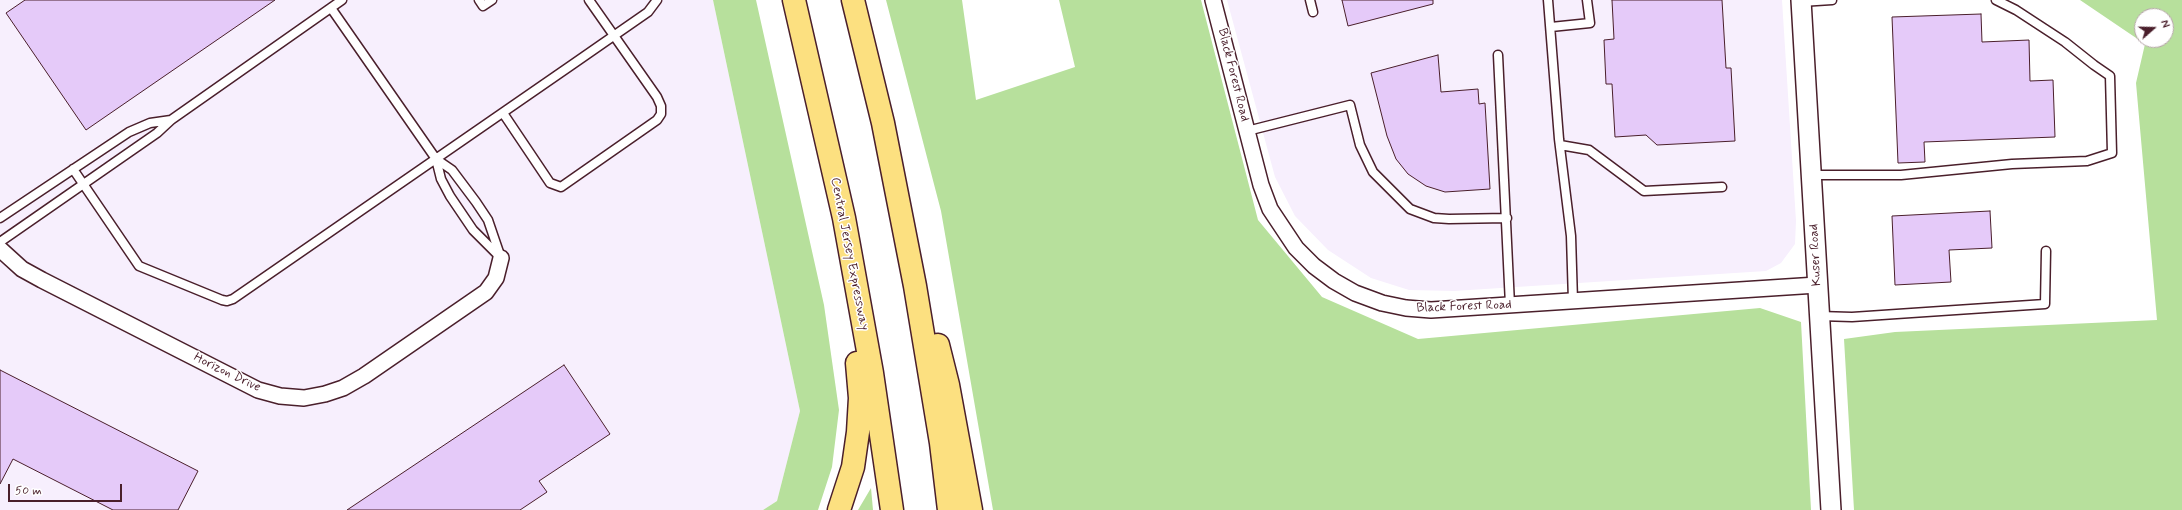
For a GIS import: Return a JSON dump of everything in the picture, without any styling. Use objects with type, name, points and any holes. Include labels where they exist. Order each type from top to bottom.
[{"type":"highway","name":"Central Jersey Expressway","points":[[794,0],[825,132],[858,296],[892,510]]},
{"type":"highway","points":[[853,0],[948,385],[971,510]]},
{"type":"highway","points":[[883,123],[915,286],[941,443],[949,510]]},
{"type":"highway","points":[[825,132],[860,398],[858,432],[853,467],[839,510]]},
{"type":"street","name":"Black Forest Road","points":[[1213,0],[1261,185],[1270,208],[1281,228],[1296,248],[1314,266],[1334,281],[1355,293],[1382,303],[1406,308],[1431,310],[1817,285]]},
{"type":"street","name":"Kuser Road","points":[[1801,1],[1831,510]]},
{"type":"street","name":"Horizon Drive","points":[[0,249],[22,269],[42,280],[258,390],[280,396],[304,398],[337,390],[364,376],[486,292],[496,278],[501,258]]},
{"type":"lane","points":[[0,242],[157,134],[171,120],[342,0]]},
{"type":"lane","points":[[479,0],[483,6],[492,0]]},
{"type":"lane","points":[[503,113],[550,183],[554,186],[561,186],[657,120],[661,114],[661,106],[589,0]]},
{"type":"lane","points":[[73,169],[139,266],[218,299],[227,301],[233,299],[648,12],[657,0]]},
{"type":"lane","points":[[1310,0],[1312,12]]},
{"type":"lane","points":[[1548,0],[1560,145],[1571,236],[1573,301]]},
{"type":"lane","points":[[1551,27],[1590,23],[1587,0]]},
{"type":"lane","points":[[1801,1],[1832,0]]},
{"type":"lane","points":[[1811,175],[1901,175],[2012,164],[2087,161],[2112,153],[2112,102],[2110,76],[2094,66],[2059,38],[2016,10],[1996,0]]},
{"type":"lane","points":[[331,8],[436,159],[452,170],[488,220],[501,258]]},
{"type":"lane","points":[[1498,55],[1510,305]]},
{"type":"lane","points":[[1247,131],[1350,105],[1360,145],[1373,172],[1410,209],[1434,218],[1507,218]]},
{"type":"lane","points":[[0,218],[129,132],[150,123],[171,120]]},
{"type":"lane","points":[[1560,145],[1590,150],[1644,191],[1722,187]]},
{"type":"lane","points":[[436,159],[441,179],[450,196],[473,230],[501,258]]},
{"type":"lane","points":[[1819,316],[1852,317],[2045,304],[2046,251]]},
{"type":"shaded area","points":[[0,0],[713,0],[800,411],[777,501],[763,510],[0,510]]},
{"type":"shaded area","points":[[1227,0],[1782,0],[1796,221],[1795,244],[1781,263],[1766,271],[1454,291],[1409,290],[1371,278],[1328,250],[1295,216],[1275,177]]},
{"type":"green space","points":[[713,0],[756,0],[824,305],[839,410],[832,467],[818,510],[763,510],[777,501],[800,411]]},
{"type":"green space","points":[[886,0],[962,0],[976,100],[1075,67],[1059,0],[1201,0],[1258,220],[1322,297],[1418,339],[1760,308],[1801,322],[1811,510],[993,510],[941,211]]},
{"type":"green space","points":[[2080,0],[2182,0],[2182,510],[1854,510],[1844,339],[1895,332],[2157,320],[2136,83],[2144,48],[2174,48],[2174,8],[2134,8],[2134,37]]},
{"type":"green space","points":[[871,488],[873,510],[858,510]]},
{"type":"building","points":[[25,0],[275,0],[86,130],[6,13]]},
{"type":"building","points":[[1342,0],[1433,0],[1433,4],[1348,26]]},
{"type":"building","points":[[1612,0],[1722,0],[1726,68],[1731,68],[1735,141],[1657,145],[1646,135],[1615,137],[1612,84],[1606,84],[1604,40],[1614,39]]},
{"type":"building","points":[[1981,14],[1982,42],[2029,40],[2030,81],[2053,80],[2055,137],[1924,142],[1925,162],[1898,163],[1892,17]]},
{"type":"building","points":[[1438,55],[1441,92],[1478,89],[1479,104],[1485,103],[1490,189],[1445,192],[1426,186],[1408,174],[1396,159],[1387,136],[1371,73]]},
{"type":"building","points":[[1990,211],[1992,248],[1949,250],[1951,282],[1895,285],[1892,216]]},
{"type":"building","points":[[564,365],[610,434],[539,481],[547,492],[520,510],[347,510]]},
{"type":"building","points":[[0,370],[198,471],[178,510],[113,510],[13,459],[0,484]]}]
